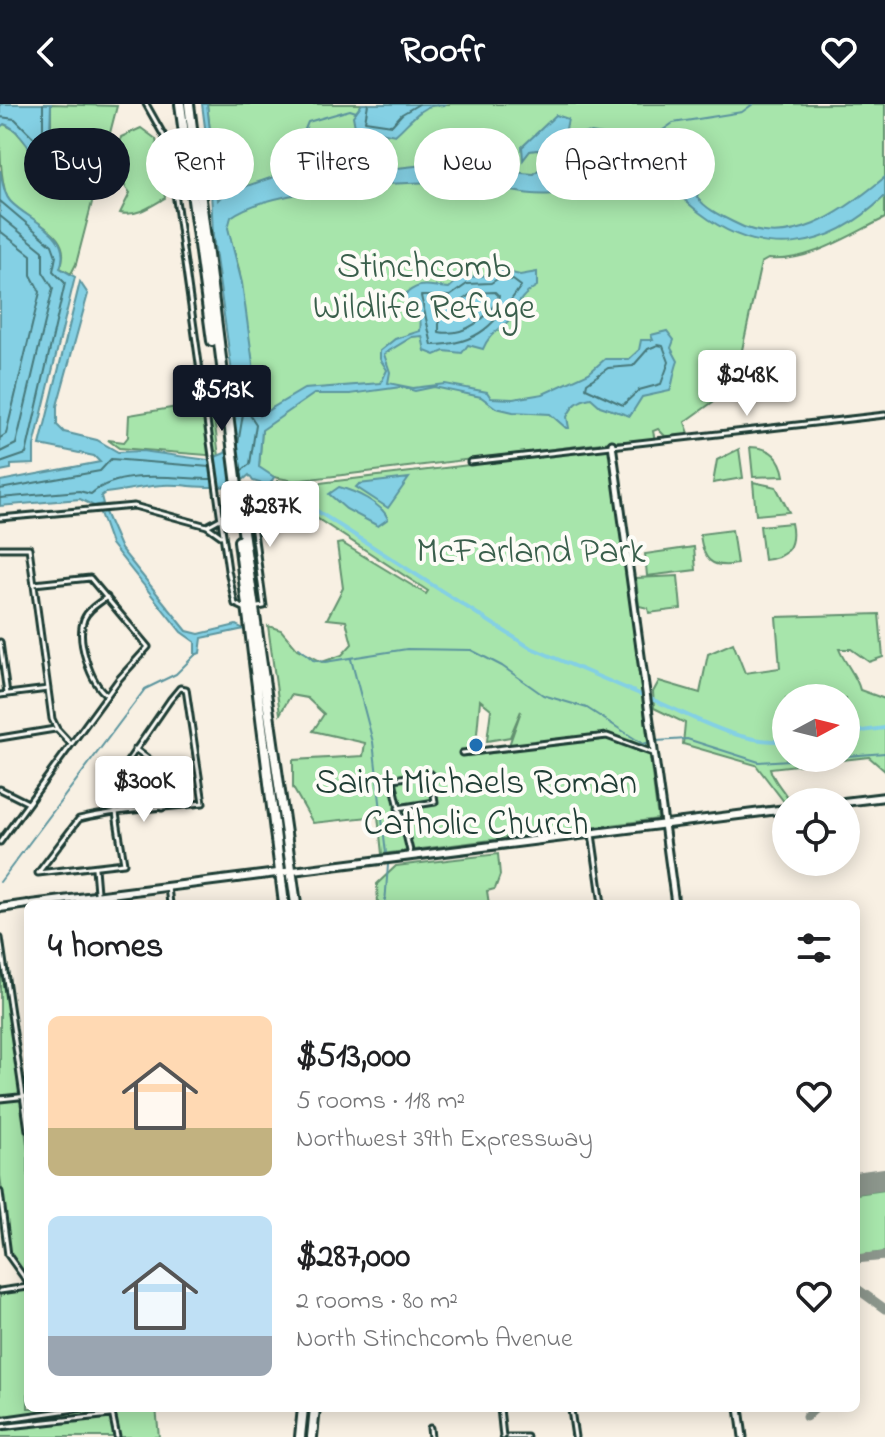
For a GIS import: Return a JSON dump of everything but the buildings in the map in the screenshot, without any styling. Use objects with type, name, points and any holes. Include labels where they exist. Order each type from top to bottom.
[{"type":"highway","points":[[180,104],[235,492],[256,608],[296,900]]},
{"type":"highway","points":[[189,104],[218,368]]},
{"type":"highway","points":[[235,492],[245,609],[283,900]]},
{"type":"highway","points":[[302,1412],[300,1432],[312,1433],[315,1412]]},
{"type":"main road","points":[[860,800],[885,797]]},
{"type":"main road","points":[[64,900],[772,811]]},
{"type":"main road","points":[[0,908],[24,905]]},
{"type":"street","points":[[146,104],[168,147],[223,538],[235,604],[245,609],[264,606],[249,495]]},
{"type":"street","points":[[470,462],[885,415]]},
{"type":"street","points":[[612,444],[674,900]]},
{"type":"street","points":[[0,518],[134,506],[207,526],[223,538]]},
{"type":"street","points":[[207,526],[220,519]]},
{"type":"street","points":[[0,548],[29,548],[48,689],[57,729],[71,743]]},
{"type":"street","points":[[0,842],[107,695],[148,647],[87,577],[34,584]]},
{"type":"street","points":[[107,597],[90,611],[82,625],[89,672],[94,685],[107,695]]},
{"type":"street","points":[[0,642],[7,694]]},
{"type":"street","points":[[135,749],[115,780],[118,813],[124,863],[38,873],[79,819],[118,813],[203,803],[190,699],[183,688],[176,691],[135,749]]},
{"type":"street","points":[[0,695],[48,689]]},
{"type":"street","points":[[0,738],[57,729]]},
{"type":"street","points":[[462,753],[607,736],[655,753]]},
{"type":"street","points":[[135,749],[155,764],[162,808]]},
{"type":"street","points":[[398,808],[435,802],[431,774],[393,779],[398,808],[405,823],[411,856]]},
{"type":"street","points":[[0,789],[29,803]]},
{"type":"street","points":[[592,834],[601,900]]},
{"type":"street","points":[[95,867],[98,900]]},
{"type":"street","points":[[168,887],[170,900]]},
{"type":"street","points":[[0,938],[24,1084]]},
{"type":"street","points":[[0,1099],[24,1096]]},
{"type":"street","points":[[0,1192],[8,1255],[24,1279]]},
{"type":"street","points":[[0,1291],[24,1286]]},
{"type":"street","points":[[0,1420],[52,1412]]},
{"type":"street","points":[[58,1412],[59,1422]]},
{"type":"street","points":[[501,1412],[505,1437],[527,1437]]},
{"type":"street","points":[[571,1412],[575,1437]]},
{"type":"street","points":[[740,1412],[743,1437]]},
{"type":"street","points":[[0,1427],[111,1415],[117,1437]]},
{"type":"street","points":[[430,1428],[431,1437]]},
{"type":"green space","points":[[51,104],[117,106],[111,128],[51,128]]},
{"type":"green space","name":"Stinchcomb Wildlife Refuge","points":[[207,104],[885,104],[885,218],[813,252],[798,257],[768,259],[761,263],[742,350],[748,369],[735,386],[685,422],[690,436],[665,436],[658,429],[653,431],[655,441],[618,441],[294,481],[274,477],[259,468],[262,430],[239,269],[220,200],[254,200],[254,128],[210,128]]},
{"type":"green space","points":[[4,124],[15,130],[24,141],[24,200],[93,200],[71,274],[60,268],[63,255],[61,244],[54,235],[7,197],[0,153],[0,127]]},
{"type":"green space","points":[[141,128],[146,132],[146,200],[161,200],[138,212],[126,214],[120,213],[126,200],[130,200],[130,133]]},
{"type":"green space","points":[[195,381],[205,383],[211,395],[219,456],[119,448],[108,440],[124,442],[128,437],[129,415],[183,406],[197,409]]},
{"type":"green space","points":[[750,447],[773,454],[784,476],[753,477]]},
{"type":"green space","name":"McFarland Park","points":[[610,448],[658,819],[382,854],[378,816],[313,823],[293,788],[293,760],[363,756],[365,743],[313,731],[324,714],[307,698],[291,695],[280,714],[268,626],[281,630],[297,649],[322,662],[342,655],[352,644],[346,621],[327,619],[343,588],[337,544],[342,543],[426,594],[428,591],[272,489],[278,481],[295,486]],"holes":[[[480,700],[491,709],[487,741],[510,737],[521,711],[507,751],[469,756],[476,745]]]},
{"type":"green space","points":[[739,449],[743,478],[713,483],[717,460]]},
{"type":"green space","points":[[753,482],[776,487],[789,512],[756,515]]},
{"type":"green space","points":[[791,523],[792,538],[788,549],[779,557],[764,560],[760,526]]},
{"type":"green space","points":[[732,530],[737,564],[721,565],[710,561],[703,550],[700,534]]},
{"type":"green space","points":[[694,547],[696,570],[647,576],[645,554]]},
{"type":"green space","points":[[678,576],[681,609],[649,613],[648,608],[639,606],[636,578]]},
{"type":"green space","points":[[879,614],[883,657],[869,662],[851,649],[839,649],[858,684],[772,684],[770,768],[781,788],[774,788],[756,765],[683,744],[685,723],[654,708],[653,692],[659,681],[700,693],[708,654],[733,643],[745,673],[780,668],[776,617]]},
{"type":"green space","points":[[860,690],[885,699],[885,771],[869,757],[860,758]]},
{"type":"green space","points":[[498,854],[500,875],[495,889],[487,891],[488,900],[378,900],[377,884],[396,866]]},
{"type":"green space","points":[[0,946],[24,1123],[24,1274],[17,1268],[9,1247],[0,1176]]},
{"type":"green space","points":[[885,1190],[885,1252],[860,1255],[860,1193]]},
{"type":"green space","points":[[24,1289],[24,1412],[156,1412],[159,1437],[0,1437],[0,1292]]},
{"type":"water","points":[[0,104],[51,104],[50,128],[24,128],[24,141],[13,129],[4,124],[0,127]]},
{"type":"water","points":[[202,104],[207,104],[210,128],[205,128]]},
{"type":"water","points":[[362,104],[446,104],[421,111],[398,132],[398,128],[355,127],[353,116]]},
{"type":"water","points":[[556,115],[568,119],[566,128],[542,128]]},
{"type":"water","points":[[536,134],[536,150],[530,151],[523,160],[522,147]]},
{"type":"water","points":[[414,166],[414,182],[398,183],[398,168]]},
{"type":"water","points":[[0,170],[10,201],[55,237],[63,256],[60,268],[75,277],[34,446],[34,464],[11,465],[11,469],[0,471]]},
{"type":"water","points":[[536,172],[536,194],[520,192],[520,173]]},
{"type":"water","points":[[885,177],[885,196],[864,214],[841,229],[795,243],[771,243],[748,238],[700,213],[685,200],[700,200],[718,214],[754,230],[774,233],[794,230],[833,215]]},
{"type":"water","points":[[270,178],[272,200],[231,217],[228,228],[242,283],[260,415],[304,389],[381,383],[387,370],[380,359],[380,351],[395,339],[420,331],[417,311],[402,297],[419,286],[449,288],[460,278],[490,275],[495,269],[520,275],[537,272],[537,286],[524,296],[508,321],[489,338],[483,349],[468,345],[462,353],[444,351],[435,355],[425,351],[422,336],[412,337],[384,354],[390,372],[388,383],[413,388],[445,384],[487,392],[491,398],[513,399],[543,394],[589,373],[605,359],[629,359],[639,350],[641,340],[653,340],[651,335],[667,331],[674,340],[671,348],[678,361],[670,391],[642,397],[630,416],[600,406],[591,398],[582,400],[567,417],[569,428],[550,414],[513,412],[496,408],[481,397],[434,387],[415,391],[401,387],[350,394],[314,394],[262,430],[259,467],[274,477],[269,486],[253,481],[249,475],[241,481],[220,487],[163,485],[105,493],[101,496],[103,504],[94,506],[80,499],[0,506],[0,481],[100,462],[94,456],[40,445],[80,282],[88,294],[57,406],[57,425],[64,432],[97,440],[118,452],[142,451],[208,460],[225,453],[235,426],[234,387],[213,236],[211,200],[254,200],[254,184]]},
{"type":"water","points":[[409,478],[388,508],[356,487],[359,484]]},
{"type":"water","points":[[339,487],[374,503],[388,519],[378,526],[346,509],[329,494]]},
{"type":"water","points":[[104,510],[121,549],[187,631],[199,634],[236,625],[244,629],[202,638],[200,653],[195,655],[195,642],[181,632],[111,544],[100,513]]},
{"type":"waterway","points":[[666,128],[673,123],[742,112],[753,104]]},
{"type":"waterway","points":[[306,128],[308,122],[350,110],[356,112]]},
{"type":"waterway","points":[[275,484],[529,647],[642,695]]},
{"type":"waterway","points":[[299,648],[313,660],[325,662],[407,649],[471,650],[502,666],[543,695],[587,708],[643,744],[650,742]]},
{"type":"waterway","points":[[0,882],[145,689],[176,674],[196,654]]},
{"type":"waterway","points":[[351,659],[373,742],[386,853]]},
{"type":"waterway","points":[[651,699],[733,734],[772,741]]},
{"type":"waterway","points":[[860,731],[885,728]]},
{"type":"waterway","points":[[656,741],[687,739],[759,762],[772,761]]},
{"type":"waterway","points":[[860,755],[885,753]]},
{"type":"waterway","points":[[385,900],[388,865]]},
{"type":"taxiway","points":[[860,1259],[885,1256]]},
{"type":"taxiway","points":[[860,1291],[885,1309]]},
{"type":"taxiway","points":[[806,1417],[812,1412]]},
{"type":"runway","points":[[860,1182],[885,1179]]},
{"type":"place","name":"Saint Michaels Roman Catholic Church","points":[[476,745]]}]
